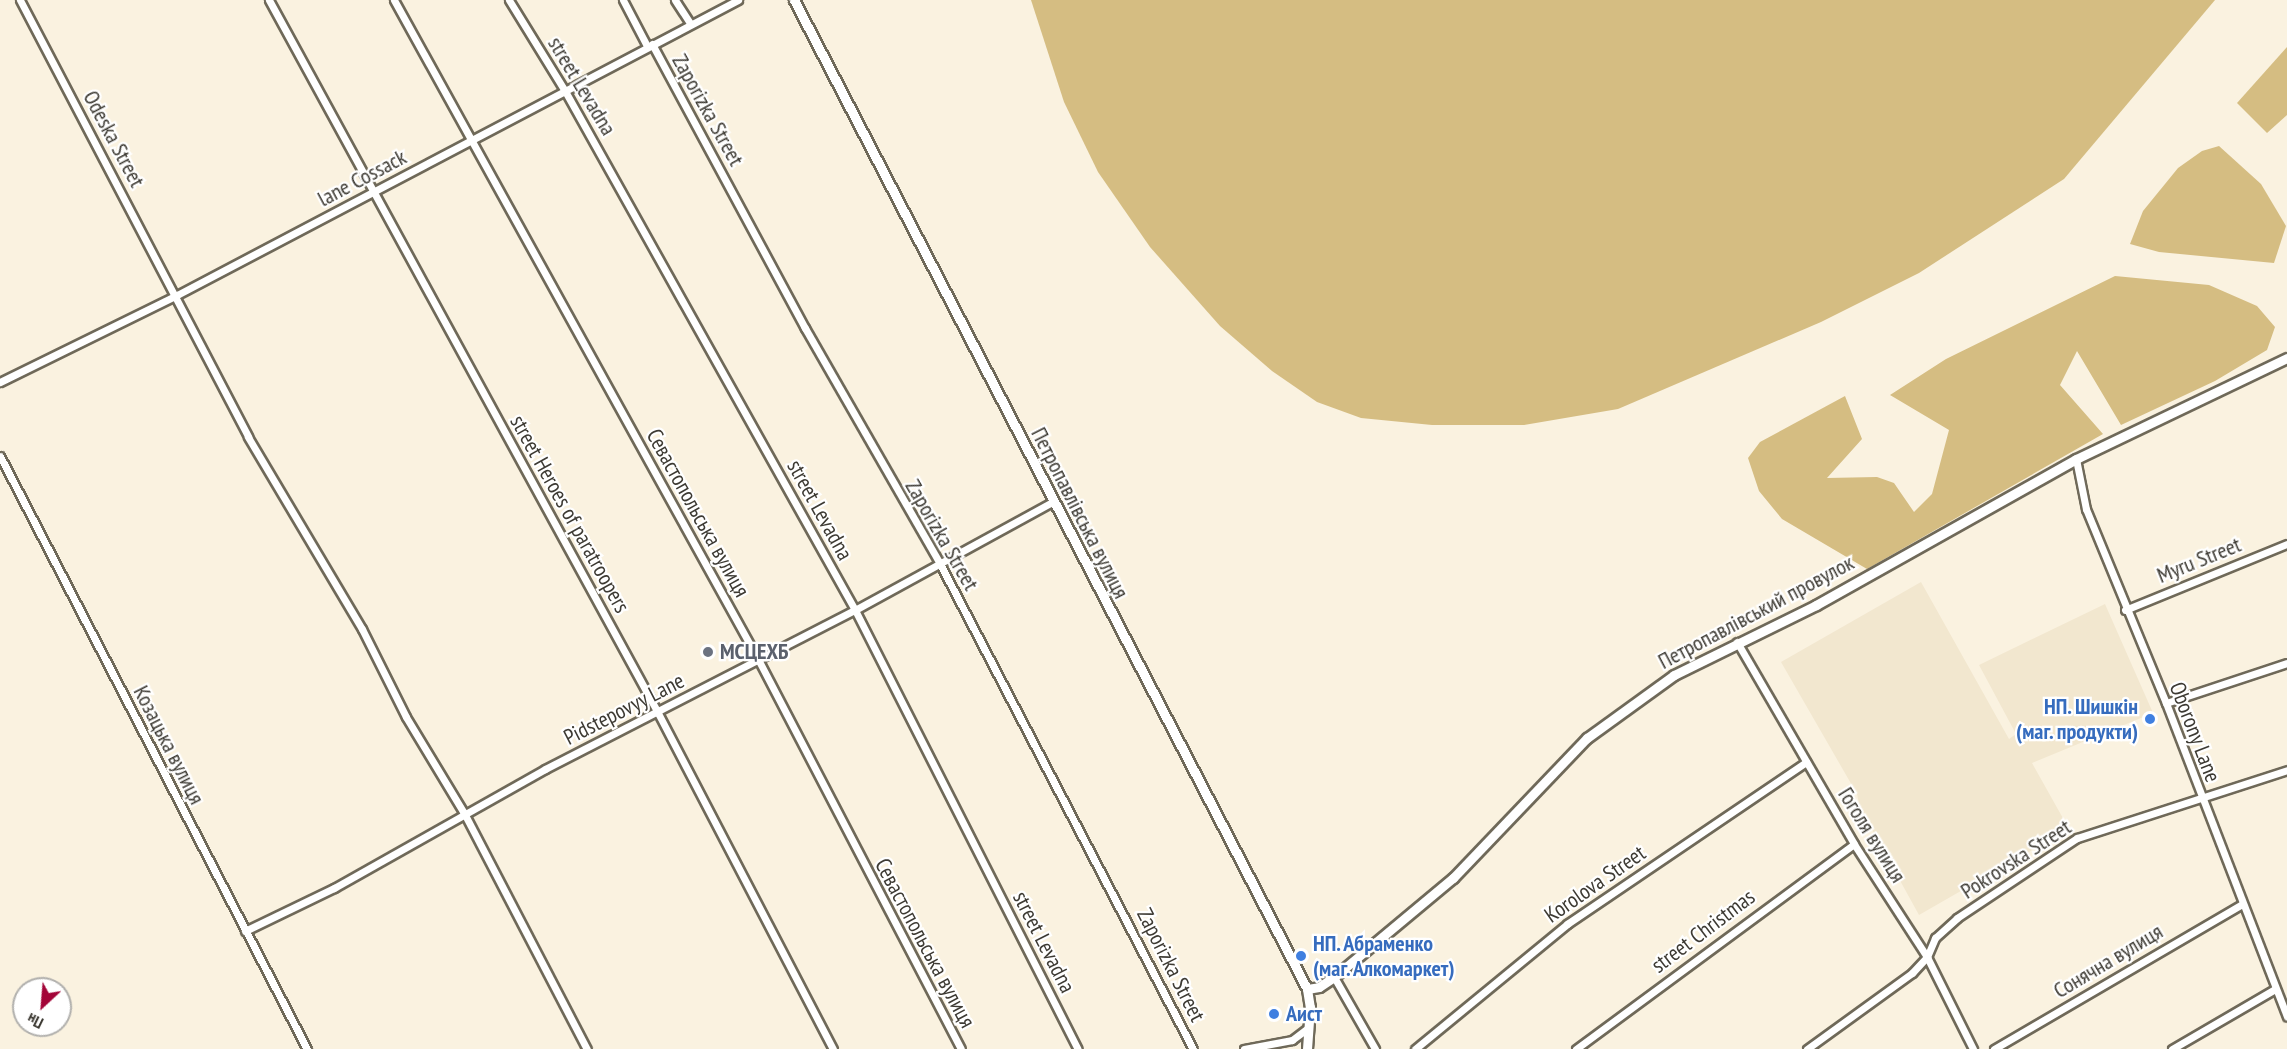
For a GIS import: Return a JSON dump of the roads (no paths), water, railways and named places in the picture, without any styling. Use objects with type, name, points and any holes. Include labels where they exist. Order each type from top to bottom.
[{"type":"street","name":"Odeska Street","points":[[20,0],[177,295],[248,437],[362,629],[405,717],[464,813],[587,1049]]},
{"type":"street","name":"street Heroes of paratroopers","points":[[270,0],[658,713],[832,1049]]},
{"type":"street","name":"Севастопольська вулиця","points":[[394,0],[759,661],[961,1049]]},
{"type":"street","name":"street Levadna","points":[[509,0],[565,91],[855,610],[1078,1049]]},
{"type":"street","name":"Zaporizka Street","points":[[623,0],[650,45],[810,339],[939,562],[1193,1049]]},
{"type":"street","points":[[675,0],[690,23]]},
{"type":"street","name":"lane Cossack","points":[[0,382],[177,295],[472,141],[690,23],[738,0]]},
{"type":"street","name":"Петропавлівська вулиця","points":[[794,0],[1052,502],[1307,989],[1309,1027],[1307,1049]]},
{"type":"street","name":"Петропавлівський провулок","points":[[1307,989],[1319,987],[1334,977],[1453,878],[1587,738],[1674,675],[1736,642],[1816,605],[2076,459],[2287,358]]},
{"type":"street","name":"Козацька вулиця","points":[[0,456],[307,1049]]},
{"type":"street","name":"Oborony Lane","points":[[2076,459],[2086,510],[2125,610],[2166,703],[2287,1016]]},
{"type":"street","name":"Pidstepovyy Lane","points":[[245,932],[334,888],[464,813],[759,661],[1052,502]]},
{"type":"street","name":"Myru Street","points":[[2125,610],[2287,544]]},
{"type":"street","name":"Гоголя вулиця","points":[[1736,642],[1854,844],[1927,957],[1973,1049]]},
{"type":"street","points":[[2166,703],[2287,663]]},
{"type":"street","name":"Korolova Street","points":[[1415,1049],[1567,924],[1806,762]]},
{"type":"street","name":"Pokrovska Street","points":[[1807,1049],[1912,973],[1927,957],[1935,938],[1957,918],[2077,838],[2287,770]]},
{"type":"street","name":"street Christmas","points":[[1576,1049],[1854,844]]},
{"type":"street","name":"Сонячна вулиця","points":[[1994,1049],[2242,904]]},
{"type":"street","points":[[1334,977],[1375,1049]]},
{"type":"street","points":[[2172,1049],[2275,989]]},
{"type":"street","points":[[1244,1049],[1292,1040],[1309,1027]]},
{"type":"place","name":"МСЦЕХБ","points":[[708,652]]},
{"type":"place","name":"НП. Шишкін (маг. продукти)","points":[[2150,719]]},
{"type":"place","name":"НП. Абраменко (маг. Алкомаркет)","points":[[1301,956]]},
{"type":"place","name":"Аист","points":[[1274,1014]]}]
